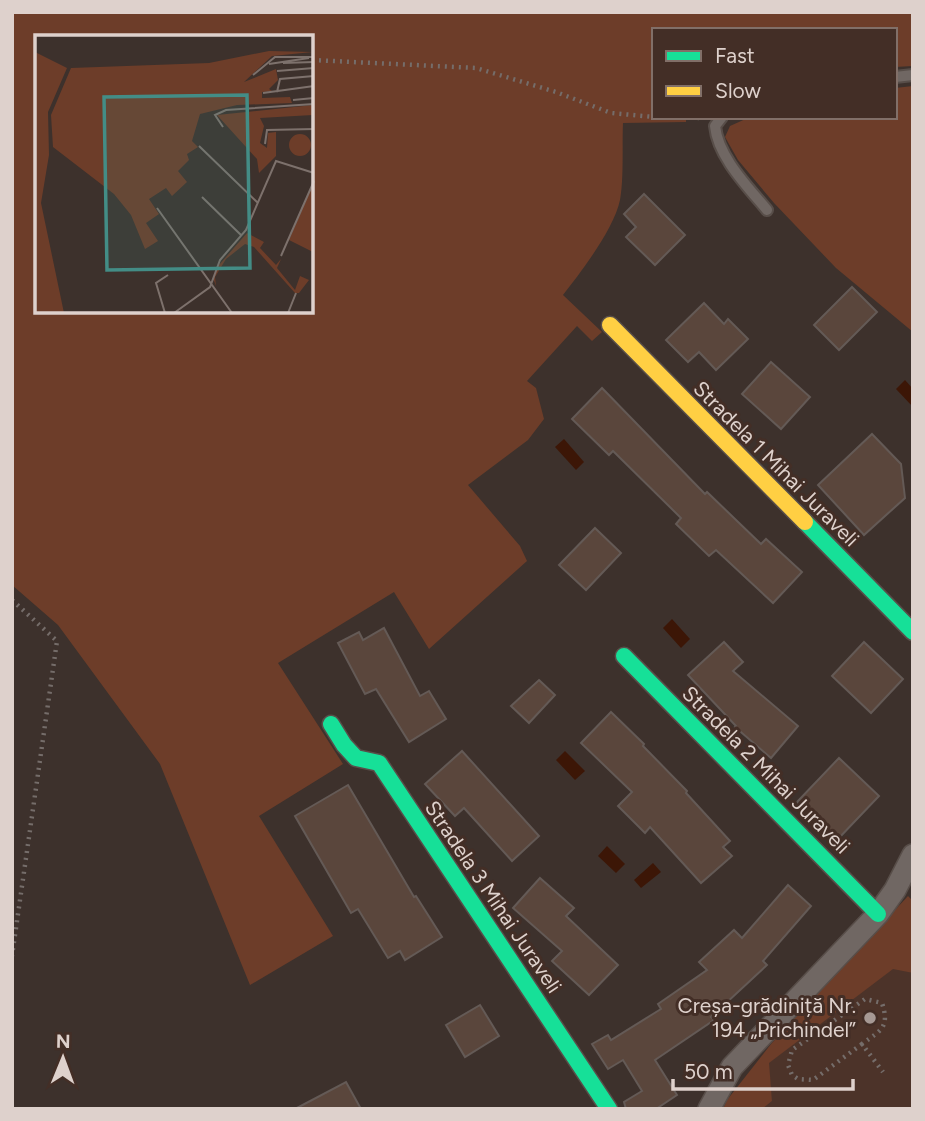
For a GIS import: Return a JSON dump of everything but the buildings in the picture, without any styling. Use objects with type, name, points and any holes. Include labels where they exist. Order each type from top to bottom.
[{"type":"street","name":"Stradela 1 Mihai Juraveli","points":[[610,324],[913,632]]},
{"type":"street","name":"Stradela 2 Mihai Juraveli","points":[[624,656],[878,914]]},
{"type":"street","name":"Stradela 3 Mihai Juraveli","points":[[331,724],[356,758],[379,763],[609,1109]]},
{"type":"street","points":[[709,1109],[733,1067],[878,914],[900,882],[913,855]]},
{"type":"lane","points":[[720,119],[715,126],[716,139],[747,186],[767,210]]},
{"type":"path","points":[[313,60],[476,68],[556,92],[611,113],[652,117]]},
{"type":"path","points":[[12,600],[58,640],[12,956]]},
{"type":"path","points":[[864,999],[875,1000],[882,1003],[886,1023],[862,1044],[813,1080],[798,1079],[792,1075],[788,1065],[792,1050],[864,999]]},
{"type":"path","points":[[862,1044],[883,1072]]},
{"type":"shaded area","points":[[12,12],[913,12],[913,66],[897,67],[897,28],[652,28],[652,119],[686,119],[686,122],[623,123],[622,182],[617,211],[596,250],[563,295],[602,332],[592,341],[577,326],[527,381],[536,388],[544,419],[528,440],[468,485],[520,546],[527,561],[429,649],[394,592],[278,663],[343,764],[259,816],[333,936],[250,985],[160,764],[58,625],[12,585]]},
{"type":"shaded area","points":[[913,86],[913,332],[836,268],[774,203],[738,160],[725,137],[730,126],[746,119],[897,119],[897,88]]},
{"type":"shaded area","points":[[905,380],[913,389],[913,407],[896,389]]},
{"type":"shaded area","points":[[564,439],[584,462],[576,470],[555,447]]},
{"type":"shaded area","points":[[672,619],[690,639],[681,648],[663,628]]},
{"type":"shaded area","points":[[565,751],[585,771],[575,780],[556,760]]},
{"type":"shaded area","points":[[607,846],[625,864],[616,873],[598,856]]},
{"type":"shaded area","points":[[653,863],[661,872],[641,888],[634,880]]},
{"type":"shaded area","points":[[908,896],[913,901],[913,973],[893,969],[769,1063],[772,1101],[762,1109],[723,1109],[727,1100],[771,1044]]},
{"type":"shaded area","name":"Creșa-grădiniță Nr. 194 „Prichindel”","points":[[893,968],[913,973],[913,1109],[762,1109],[772,1101],[768,1063]]},
{"type":"traffic: fast","points":[[805,522],[913,632]]},
{"type":"traffic: fast","points":[[624,656],[878,914]]},
{"type":"traffic: fast","points":[[331,724],[356,758],[379,763],[609,1109]]},
{"type":"traffic: slow","points":[[610,325],[805,522]]},
{"type":"place","name":"Creșa-grădiniță Nr. 194 „Prichindel”","points":[[870,1018]]}]
